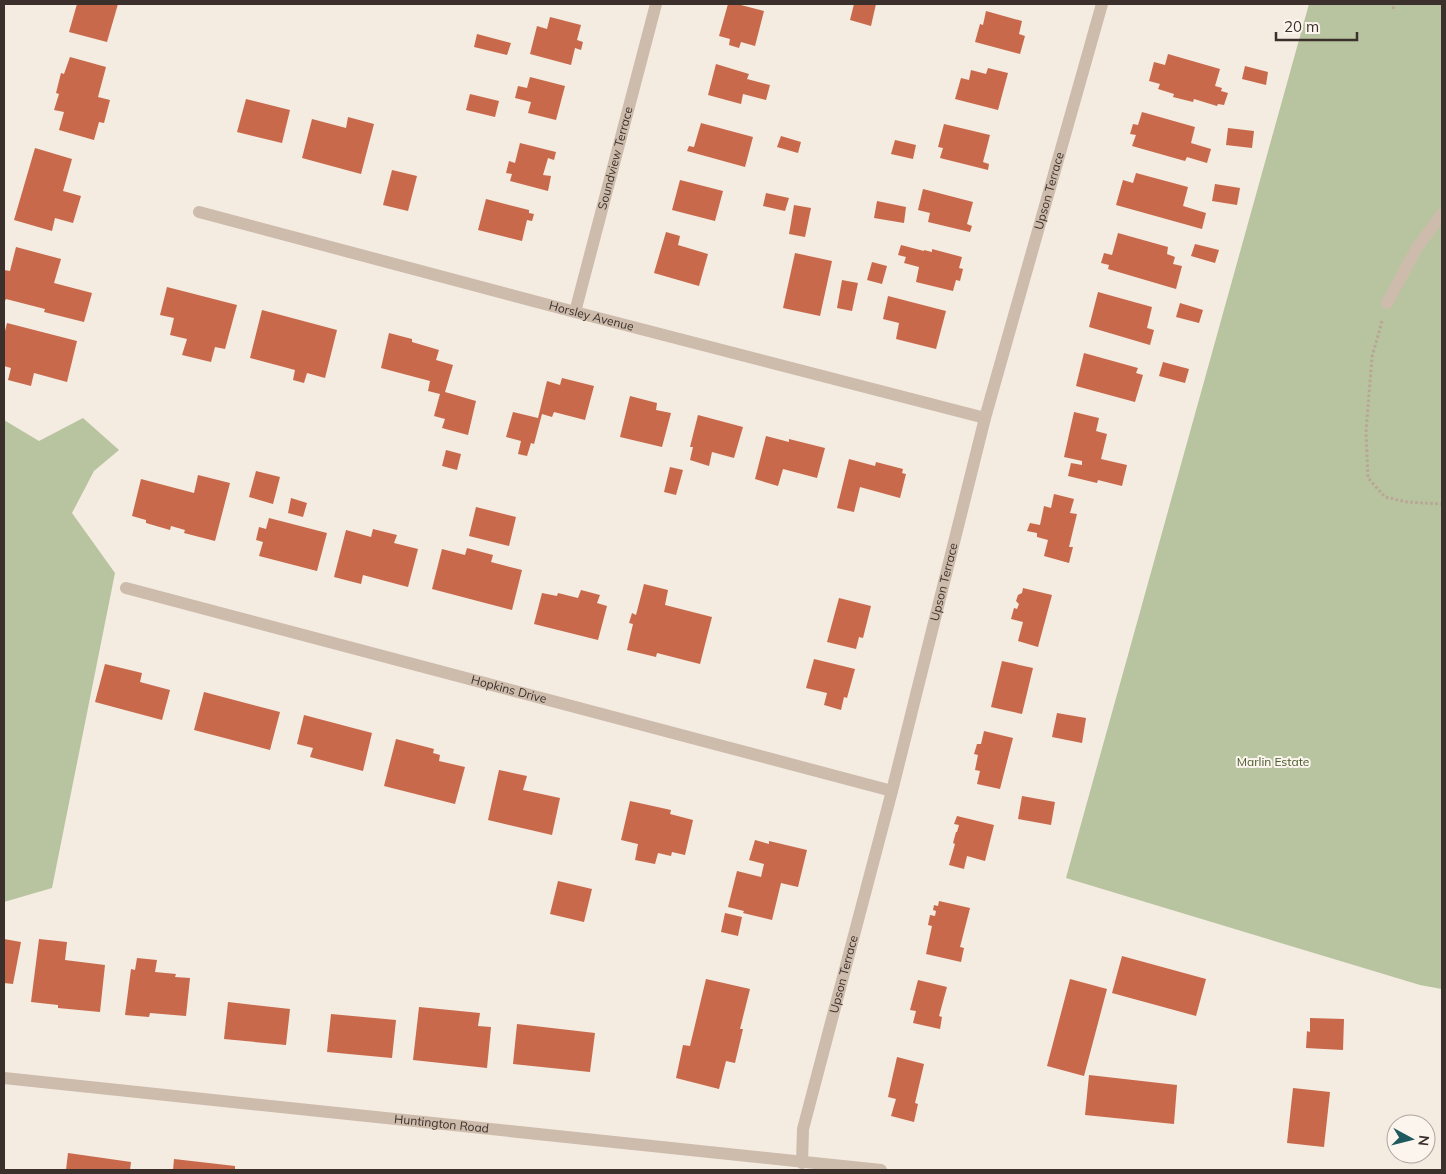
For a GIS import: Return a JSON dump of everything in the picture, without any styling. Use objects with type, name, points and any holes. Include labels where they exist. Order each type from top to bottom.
[{"type":"street","name":"Soundview Terrace","points":[[575,312],[656,4]]},
{"type":"street","name":"Upson Terrace","points":[[802,1163],[803,1129],[892,791],[985,418],[1102,4]]},
{"type":"street","name":"Horsley Avenue","points":[[199,212],[985,418]]},
{"type":"street","points":[[1387,303],[1418,246],[1442,214]]},
{"type":"street","name":"Hopkins Drive","points":[[126,588],[892,791]]},
{"type":"street","name":"Huntington Road","points":[[4,1078],[881,1170]]},
{"type":"path","points":[[1393,8],[1394,4]]},
{"type":"path","points":[[1387,303],[1372,357],[1366,432],[1368,478],[1385,497],[1407,502],[1442,504]]},
{"type":"green space","name":"Marlin Estate","points":[[1309,4],[1442,4],[1442,989],[1420,985],[1066,878]]},
{"type":"green space","points":[[83,418],[119,450],[94,471],[72,513],[115,573],[52,888],[4,902],[4,420],[39,441]]},
{"type":"building","points":[[77,4],[118,4],[107,42],[69,32]]},
{"type":"building","points":[[728,4],[737,4],[764,11],[755,46],[741,42],[739,48],[729,45],[730,39],[719,36]]},
{"type":"building","points":[[854,4],[876,4],[871,26],[850,20]]},
{"type":"building","points":[[986,11],[1022,21],[1019,34],[1025,36],[1020,54],[975,42],[980,24],[983,25]]},
{"type":"building","points":[[550,17],[581,25],[577,40],[583,42],[581,50],[575,48],[571,65],[530,54],[537,26],[547,29]]},
{"type":"building","points":[[477,34],[511,43],[507,55],[474,47]]},
{"type":"building","points":[[1168,54],[1220,69],[1215,86],[1222,88],[1221,91],[1228,93],[1224,105],[1218,104],[1217,106],[1194,99],[1193,102],[1173,97],[1174,94],[1158,89],[1160,84],[1149,81],[1154,62],[1165,65]]},
{"type":"building","points":[[70,57],[106,67],[98,97],[110,100],[104,123],[99,122],[94,140],[59,130],[64,112],[54,110],[59,94],[56,93],[61,73],[64,74]]},
{"type":"building","points":[[716,64],[749,74],[747,79],[770,85],[766,100],[743,94],[741,104],[708,95]]},
{"type":"building","points":[[1245,66],[1268,72],[1266,85],[1242,79]]},
{"type":"building","points":[[988,68],[1008,73],[998,110],[955,99],[961,78],[969,80],[971,70],[986,74]]},
{"type":"building","points":[[530,77],[565,86],[556,120],[528,113],[531,102],[515,98],[518,86],[527,88]]},
{"type":"building","points":[[470,94],[499,101],[495,117],[466,110]]},
{"type":"building","points":[[246,99],[290,110],[282,143],[237,132]]},
{"type":"building","points":[[1142,112],[1195,127],[1191,143],[1211,149],[1207,163],[1187,157],[1185,161],[1132,146],[1136,135],[1130,134],[1133,124],[1138,125]]},
{"type":"building","points":[[348,117],[374,124],[361,174],[302,158],[312,119],[346,128]]},
{"type":"building","points":[[701,123],[753,137],[745,167],[687,151],[689,146],[694,147]]},
{"type":"building","points":[[944,124],[990,135],[983,162],[989,164],[988,170],[940,158],[943,148],[938,147]]},
{"type":"building","points":[[1228,128],[1254,131],[1252,148],[1226,145]]},
{"type":"building","points":[[781,136],[801,142],[798,153],[777,147]]},
{"type":"building","points":[[895,140],[916,145],[913,159],[891,154]]},
{"type":"building","points":[[520,143],[556,152],[554,160],[548,158],[543,175],[551,176],[548,191],[510,181],[512,174],[506,173],[509,161],[515,163]]},
{"type":"building","points":[[35,148],[72,159],[63,191],[81,196],[73,223],[55,218],[52,231],[14,220]]},
{"type":"building","points":[[392,170],[417,176],[408,211],[383,205]]},
{"type":"building","points":[[1136,173],[1188,187],[1183,206],[1206,213],[1202,229],[1116,205],[1123,180],[1133,183]]},
{"type":"building","points":[[680,180],[723,191],[715,221],[672,210]]},
{"type":"building","points":[[1215,184],[1240,188],[1237,205],[1212,201]]},
{"type":"building","points":[[923,189],[973,202],[967,224],[972,226],[970,232],[928,222],[930,213],[918,210]]},
{"type":"building","points":[[766,193],[789,198],[785,211],[763,206]]},
{"type":"building","points":[[486,199],[529,210],[529,213],[534,214],[532,221],[527,220],[522,241],[478,230]]},
{"type":"building","points":[[877,201],[906,207],[904,223],[874,218]]},
{"type":"building","points":[[794,205],[811,208],[805,237],[789,234]]},
{"type":"building","points":[[666,232],[680,236],[678,245],[708,254],[699,286],[654,273]]},
{"type":"building","points":[[1118,233],[1168,247],[1167,254],[1175,257],[1173,264],[1182,266],[1176,289],[1108,269],[1109,265],[1101,263],[1104,253],[1112,255]]},
{"type":"building","points":[[1195,244],[1219,250],[1215,263],[1191,256]]},
{"type":"building","points":[[901,245],[924,251],[932,252],[932,249],[962,257],[959,268],[963,269],[960,281],[956,280],[953,291],[916,282],[919,267],[904,263],[906,257],[898,255]]},
{"type":"building","points":[[16,247],[61,259],[54,283],[92,293],[84,322],[44,312],[45,309],[6,299],[4,303],[4,270],[10,271]]},
{"type":"building","points":[[795,253],[832,261],[820,316],[783,308]]},
{"type":"building","points":[[872,262],[887,266],[882,284],[867,280]]},
{"type":"building","points":[[842,280],[858,283],[852,311],[837,308]]},
{"type":"building","points":[[167,287],[237,305],[225,349],[215,347],[211,362],[182,355],[187,339],[170,335],[174,318],[160,315]]},
{"type":"building","points":[[1098,292],[1152,307],[1147,328],[1154,330],[1150,345],[1089,327]]},
{"type":"building","points":[[888,296],[946,311],[936,349],[896,339],[899,323],[883,319]]},
{"type":"building","points":[[1180,303],[1203,310],[1199,323],[1176,317]]},
{"type":"building","points":[[262,310],[337,330],[325,378],[307,373],[304,383],[293,380],[295,370],[250,358]]},
{"type":"building","points":[[7,323],[77,341],[67,382],[34,373],[31,386],[8,380],[11,368],[4,366],[4,335]]},
{"type":"building","points":[[389,333],[412,339],[412,342],[439,350],[436,360],[453,365],[445,392],[476,401],[468,435],[442,428],[445,419],[434,416],[440,394],[428,391],[430,381],[381,368]]},
{"type":"building","points":[[1084,353],[1138,368],[1136,373],[1143,375],[1135,402],[1076,386]]},
{"type":"building","points":[[1163,362],[1189,369],[1185,383],[1159,376]]},
{"type":"building","points":[[562,378],[594,386],[585,420],[554,412],[552,417],[542,414],[534,444],[531,443],[527,456],[518,454],[521,441],[506,437],[513,412],[538,418],[547,381],[560,385]]},
{"type":"building","points":[[630,396],[657,403],[656,410],[671,413],[662,447],[620,437]]},
{"type":"building","points":[[1074,412],[1099,418],[1096,431],[1107,434],[1101,459],[1127,465],[1122,486],[1098,480],[1097,483],[1068,476],[1071,463],[1082,465],[1082,461],[1064,457]]},
{"type":"building","points":[[698,415],[743,427],[734,458],[712,452],[709,466],[690,460],[693,447],[690,447]]},
{"type":"building","points":[[766,436],[789,442],[789,439],[825,448],[817,478],[783,469],[778,486],[755,479]]},
{"type":"building","points":[[446,450],[461,454],[457,470],[442,466]]},
{"type":"building","points":[[849,459],[875,466],[876,462],[903,469],[902,473],[906,474],[900,498],[860,487],[854,512],[837,508]]},
{"type":"building","points":[[670,467],[683,470],[676,495],[664,492]]},
{"type":"building","points":[[256,471],[280,477],[273,504],[249,497]]},
{"type":"building","points":[[198,475],[230,483],[215,541],[184,533],[185,530],[171,526],[170,530],[146,523],[146,520],[132,516],[141,479],[194,493]]},
{"type":"building","points":[[1054,494],[1074,499],[1070,513],[1077,514],[1069,547],[1073,547],[1069,563],[1044,556],[1048,540],[1037,537],[1037,533],[1027,531],[1030,523],[1040,525],[1044,506],[1051,508]]},
{"type":"building","points":[[291,498],[307,503],[303,517],[288,513]]},
{"type":"building","points":[[476,507],[516,517],[509,546],[469,536]]},
{"type":"building","points":[[269,518],[327,533],[317,571],[259,556],[263,542],[256,540],[259,527],[266,529]]},
{"type":"building","points":[[373,529],[397,535],[394,543],[418,549],[408,587],[363,575],[361,584],[334,577],[346,530],[371,537]]},
{"type":"building","points":[[467,548],[493,555],[491,562],[522,570],[512,610],[432,589],[442,549],[465,555]]},
{"type":"building","points":[[644,584],[668,590],[665,605],[712,617],[700,664],[657,653],[656,657],[627,650],[633,624],[629,623],[632,613],[636,615]]},
{"type":"building","points":[[1023,588],[1052,595],[1038,647],[1018,641],[1023,622],[1011,619],[1014,608],[1017,609],[1019,604],[1016,601],[1018,595],[1022,593]]},
{"type":"building","points":[[581,590],[600,595],[597,603],[607,606],[598,640],[534,624],[542,593],[557,596],[558,593],[578,598]]},
{"type":"building","points":[[839,598],[871,606],[863,638],[859,637],[856,649],[827,642]]},
{"type":"building","points":[[814,659],[855,669],[847,698],[844,697],[841,710],[824,705],[827,693],[806,688]]},
{"type":"building","points":[[1002,661],[1033,668],[1022,714],[991,707]]},
{"type":"building","points":[[105,664],[142,673],[140,682],[170,690],[162,720],[95,702]]},
{"type":"building","points":[[204,692],[280,712],[270,750],[194,730]]},
{"type":"building","points":[[1057,713],[1086,718],[1082,743],[1052,737]]},
{"type":"building","points":[[304,715],[372,733],[363,771],[310,757],[313,748],[297,744]]},
{"type":"building","points":[[984,731],[1013,738],[1000,789],[977,784],[980,771],[975,770],[978,755],[974,754],[977,744],[981,744]]},
{"type":"building","points":[[396,739],[434,749],[433,753],[440,755],[439,761],[465,767],[455,804],[384,786]]},
{"type":"building","points":[[499,770],[527,776],[523,790],[560,798],[552,835],[488,820]]},
{"type":"building","points":[[1022,796],[1055,802],[1051,825],[1018,819]]},
{"type":"building","points":[[630,801],[671,810],[670,814],[693,820],[685,855],[672,852],[671,856],[658,853],[655,864],[635,860],[638,844],[621,840]]},
{"type":"building","points":[[957,816],[994,825],[985,861],[967,856],[964,869],[949,865],[959,825],[954,824]]},
{"type":"building","points":[[755,840],[769,844],[769,841],[807,850],[798,887],[781,883],[772,920],[743,913],[744,911],[728,907],[737,871],[761,877],[764,864],[749,860]]},
{"type":"building","points":[[558,881],[592,889],[584,922],[550,914]]},
{"type":"building","points":[[939,901],[970,908],[960,947],[964,948],[961,962],[926,954],[932,926],[928,925],[930,915],[935,916],[934,905],[938,906]]},
{"type":"building","points":[[725,913],[742,917],[738,936],[721,932]]},
{"type":"building","points":[[4,939],[21,942],[13,984],[4,983]]},
{"type":"building","points":[[39,939],[67,942],[65,960],[105,965],[100,1012],[58,1008],[58,1005],[31,1002]]},
{"type":"building","points":[[1122,956],[1206,979],[1196,1016],[1112,993]]},
{"type":"building","points":[[137,958],[157,960],[155,972],[176,974],[175,977],[190,978],[186,1016],[150,1013],[149,1017],[125,1015],[131,969],[135,970]]},
{"type":"building","points":[[706,979],[750,989],[740,1029],[743,1029],[735,1063],[726,1061],[719,1089],[676,1078],[683,1045],[690,1046]]},
{"type":"building","points":[[1070,979],[1107,989],[1084,1076],[1047,1066]]},
{"type":"building","points":[[918,980],[947,987],[939,1016],[942,1017],[940,1029],[913,1023],[916,1011],[910,1010]]},
{"type":"building","points":[[228,1002],[290,1009],[286,1045],[224,1039]]},
{"type":"building","points":[[419,1007],[480,1013],[478,1026],[491,1027],[487,1068],[413,1060]]},
{"type":"building","points":[[331,1014],[396,1020],[392,1058],[327,1052]]},
{"type":"building","points":[[1310,1018],[1344,1019],[1343,1050],[1306,1048],[1307,1031],[1310,1032]]},
{"type":"building","points":[[517,1024],[595,1033],[590,1072],[513,1064]]},
{"type":"building","points":[[897,1057],[924,1064],[915,1103],[918,1104],[914,1122],[891,1116],[896,1099],[888,1097]]},
{"type":"building","points":[[1089,1075],[1177,1085],[1174,1124],[1085,1115]]},
{"type":"building","points":[[1293,1088],[1330,1092],[1324,1147],[1287,1143]]},
{"type":"building","points":[[68,1153],[131,1162],[130,1170],[66,1170]]},
{"type":"building","points":[[174,1159],[235,1166],[235,1170],[173,1170]]}]
